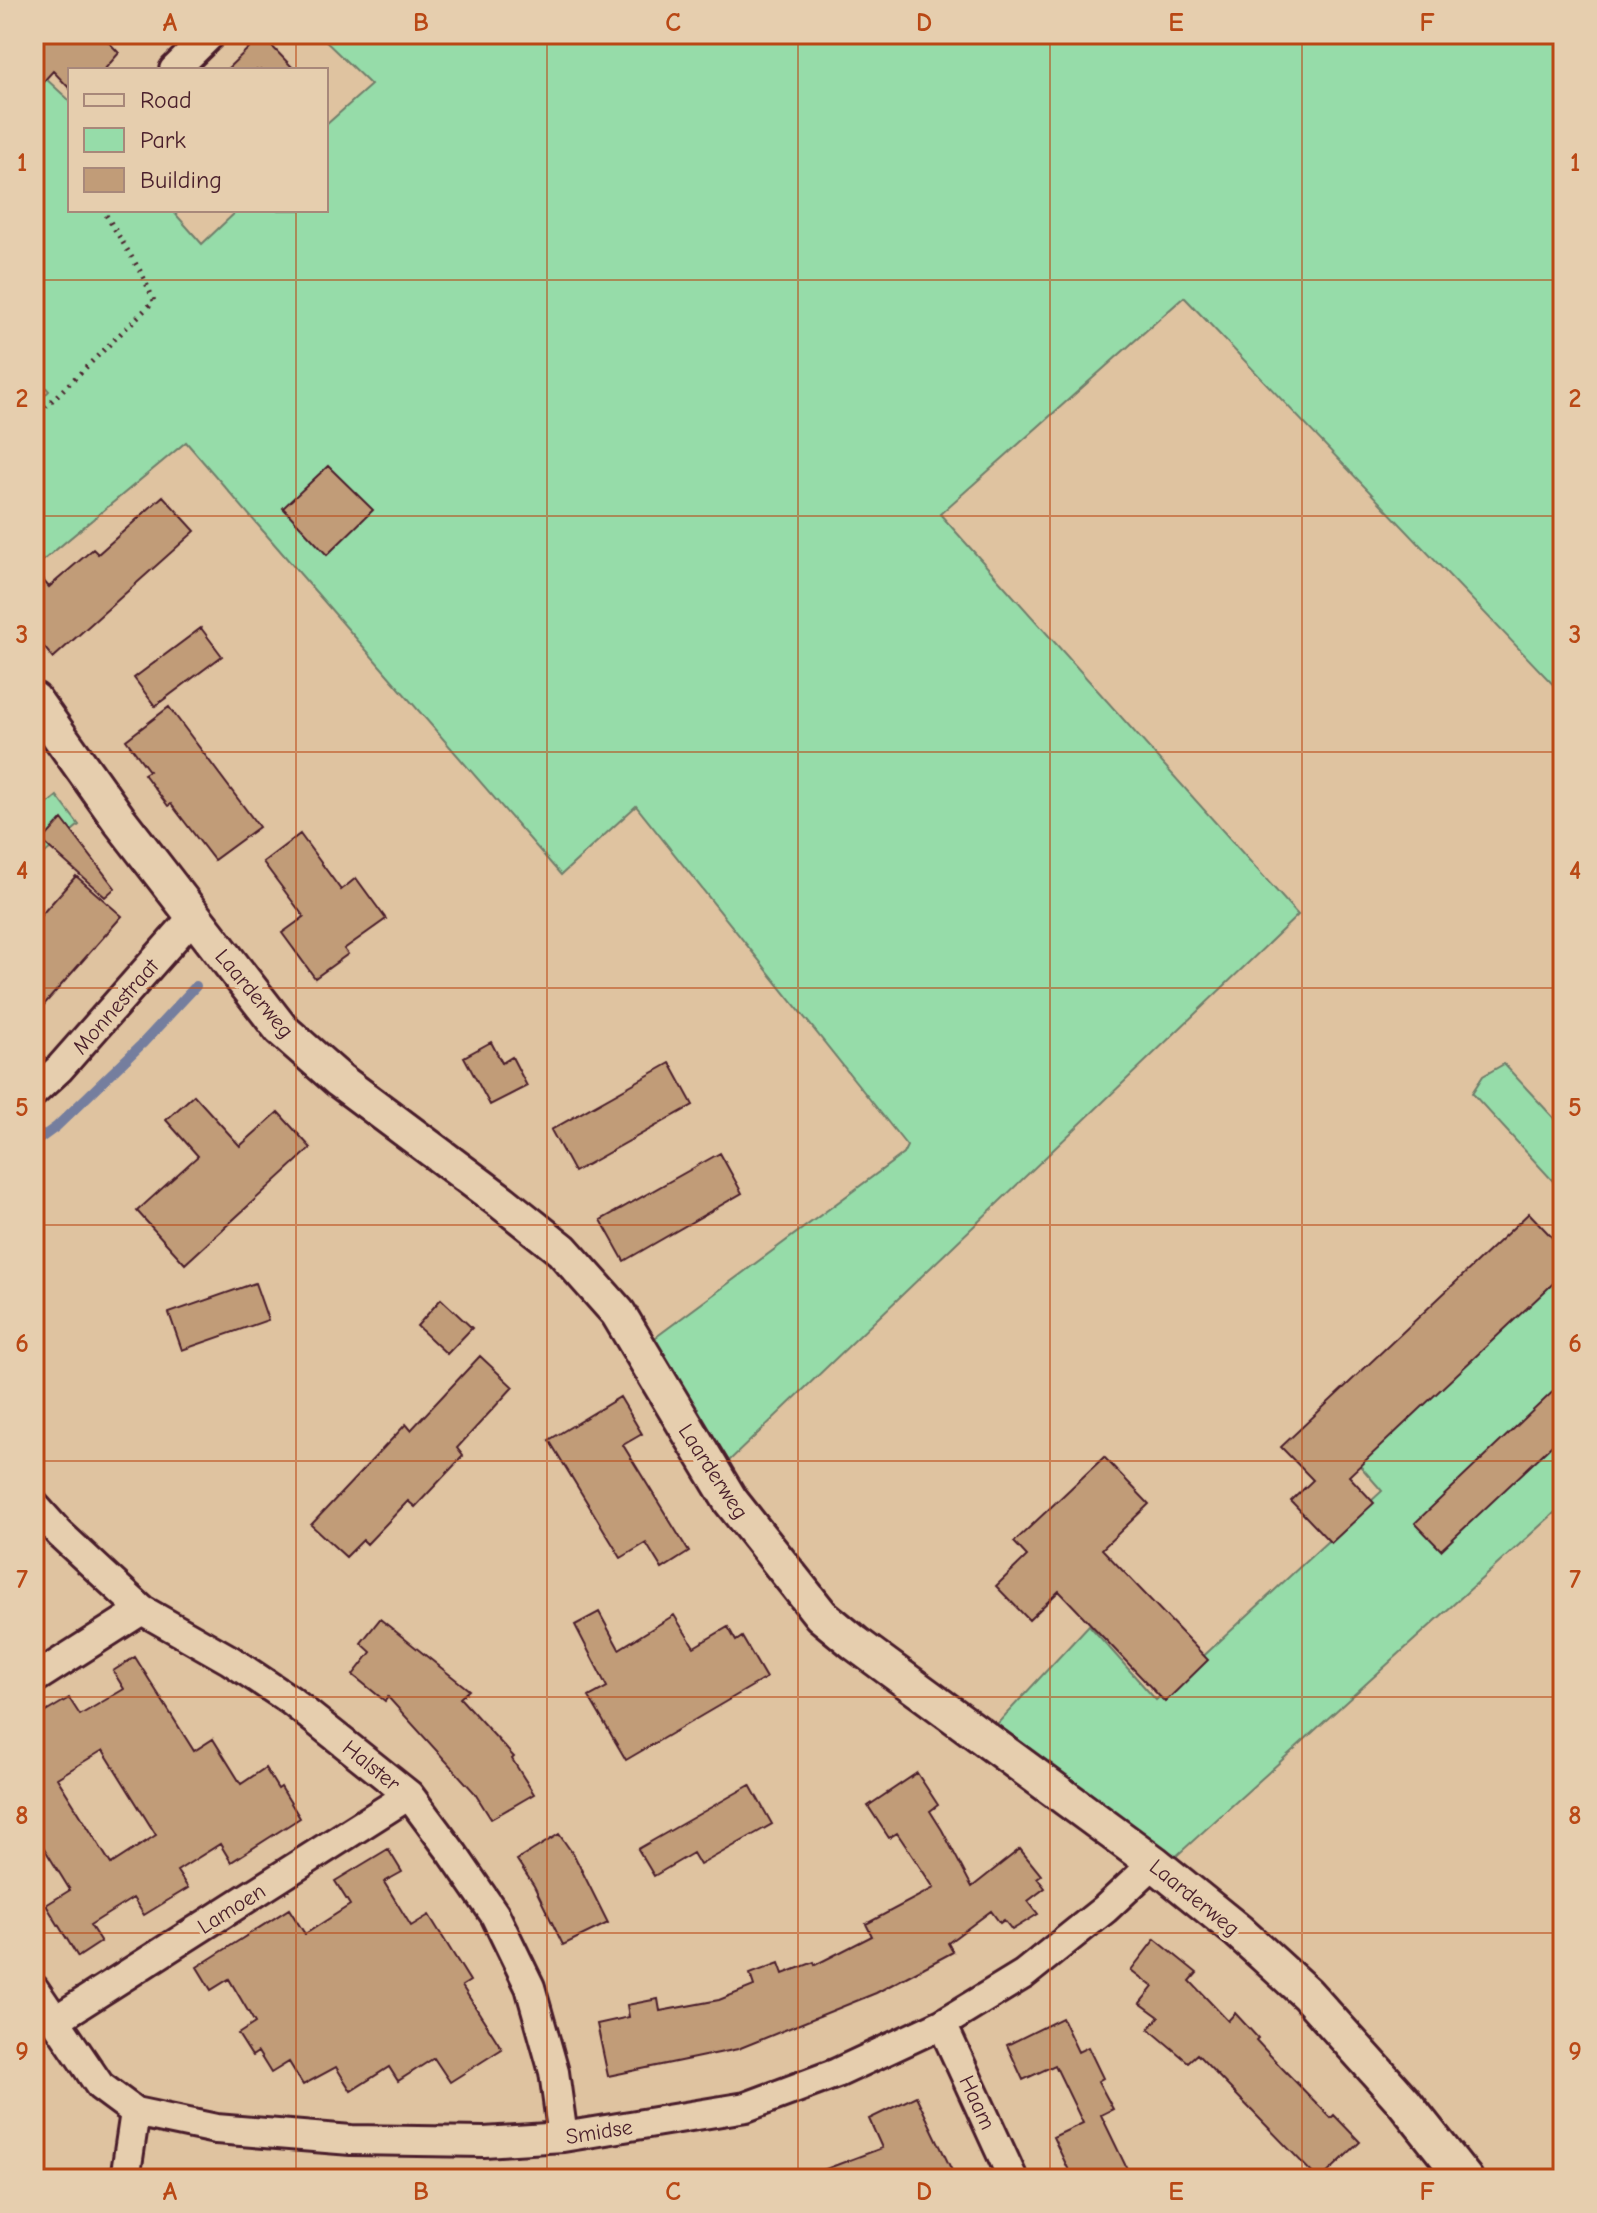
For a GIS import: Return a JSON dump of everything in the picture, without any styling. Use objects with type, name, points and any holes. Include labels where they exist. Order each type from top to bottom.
[{"type":"street","points":[[176,68],[211,34]]},
{"type":"street","name":"Laarderweg","points":[[34,700],[120,821],[281,1029],[339,1080],[562,1250],[618,1313],[730,1500],[821,1615],[1154,1863],[1238,1931],[1307,1994],[1404,2102],[1465,2179]]},
{"type":"street","name":"Monnestraat","points":[[34,1092],[59,1069],[193,917]]},
{"type":"street","name":"Halster","points":[[34,1505],[60,1534],[142,1610],[230,1660],[290,1700],[409,1795],[495,1915],[530,1987],[554,2072],[563,2137]]},
{"type":"street","points":[[34,1679],[142,1610]]},
{"type":"street","name":"Lamoen","points":[[54,2021],[409,1795]]},
{"type":"street","name":"Smidse","points":[[34,1989],[100,2086],[135,2112],[216,2129],[351,2140],[484,2142],[563,2137],[746,2107],[837,2073],[942,2024],[1024,1974],[1105,1909],[1154,1863]]},
{"type":"street","name":"Haam","points":[[942,2024],[1013,2179]]},
{"type":"street","points":[[125,2179],[135,2112]]},
{"type":"path","points":[[34,418],[154,301],[142,274],[104,212]]},
{"type":"green space","points":[[318,34],[1563,34],[1563,695],[1184,297],[940,514],[1298,915],[729,1461],[652,1340],[903,1154],[907,1146],[636,806],[561,875],[186,442],[34,568],[34,406],[49,391],[34,374],[34,85],[44,77],[68,99],[68,212],[174,212],[202,244],[236,212],[328,212],[328,123],[371,85]]},
{"type":"green space","points":[[57,796],[79,825],[34,862],[34,815]]},
{"type":"green space","points":[[1504,1064],[1563,1128],[1563,1192],[1472,1093],[1483,1076]]},
{"type":"green space","points":[[1563,1266],[1563,1505],[1172,1860],[1145,1835],[997,1724],[1089,1625],[1156,1700],[1382,1491],[1355,1460]]},
{"type":"building","points":[[34,34],[101,34],[119,53],[106,68],[68,68],[68,87],[53,71],[34,92]]},
{"type":"building","points":[[262,36],[293,68],[228,68]]},
{"type":"building","points":[[328,466],[373,510],[327,555],[283,508]]},
{"type":"building","points":[[163,496],[195,531],[53,658],[34,635],[34,570],[49,587],[93,549],[98,554]]},
{"type":"building","points":[[201,628],[222,656],[155,706],[134,678]]},
{"type":"building","points":[[169,707],[259,827],[214,860],[144,774],[149,771],[126,740]]},
{"type":"building","points":[[62,819],[115,888],[105,897],[42,841]]},
{"type":"building","points":[[300,834],[341,890],[356,878],[386,919],[344,949],[348,954],[315,978],[282,933],[304,917],[263,862]]},
{"type":"building","points":[[76,876],[122,916],[34,1016],[34,923]]},
{"type":"building","points":[[491,1042],[502,1063],[512,1057],[527,1086],[490,1105],[464,1057]]},
{"type":"building","points":[[670,1063],[693,1105],[574,1172],[551,1130]]},
{"type":"building","points":[[194,1095],[240,1146],[278,1112],[311,1148],[185,1264],[137,1211],[198,1156],[166,1120]]},
{"type":"building","points":[[720,1153],[742,1193],[624,1261],[601,1220]]},
{"type":"building","points":[[1529,1213],[1563,1249],[1563,1274],[1349,1476],[1374,1503],[1331,1543],[1291,1501],[1313,1480],[1281,1447]]},
{"type":"building","points":[[255,1283],[268,1320],[182,1350],[169,1313]]},
{"type":"building","points":[[441,1299],[472,1328],[447,1354],[417,1326]]},
{"type":"building","points":[[480,1356],[513,1387],[457,1448],[463,1456],[415,1507],[408,1501],[367,1544],[363,1540],[346,1557],[311,1525],[406,1424],[411,1430]]},
{"type":"building","points":[[1563,1382],[1563,1435],[1441,1550],[1415,1523]]},
{"type":"building","points":[[620,1397],[642,1434],[623,1445],[689,1552],[662,1569],[646,1543],[621,1558],[549,1440]]},
{"type":"building","points":[[1104,1457],[1149,1504],[1102,1549],[1208,1660],[1165,1702],[1059,1591],[1029,1620],[996,1586],[1027,1556],[1014,1542]]},
{"type":"building","points":[[599,1612],[619,1649],[674,1615],[694,1647],[728,1627],[736,1641],[742,1637],[766,1678],[626,1760],[589,1697],[607,1687],[575,1625]]},
{"type":"building","points":[[380,1619],[469,1690],[460,1698],[514,1757],[512,1759],[534,1794],[491,1819],[474,1792],[388,1697],[385,1701],[353,1675],[371,1652],[361,1643]]},
{"type":"building","points":[[135,1657],[194,1751],[213,1739],[241,1784],[265,1768],[300,1818],[231,1862],[220,1844],[177,1871],[188,1888],[144,1915],[133,1898],[90,1925],[101,1942],[78,1957],[46,1905],[70,1890],[34,1832],[34,1719],[69,1698],[80,1715],[124,1689],[113,1671]],"holes":[[[103,1750],[156,1835],[111,1864],[57,1778]]]},
{"type":"building","points":[[917,1773],[938,1805],[930,1811],[972,1887],[1020,1849],[1041,1875],[1037,1878],[1045,1888],[1028,1901],[1038,1914],[1012,1930],[1004,1920],[1000,1923],[991,1911],[948,1943],[953,1952],[876,1993],[738,2049],[608,2076],[597,2024],[629,2017],[627,2005],[658,1999],[660,2011],[719,2000],[754,1986],[750,1974],[779,1963],[783,1974],[814,1962],[815,1965],[872,1936],[866,1924],[934,1888],[897,1833],[889,1838],[868,1806]]},
{"type":"building","points":[[750,1785],[772,1824],[700,1865],[693,1853],[654,1876],[638,1849]]},
{"type":"building","points":[[559,1834],[575,1857],[608,1923],[563,1945],[534,1886],[517,1860]]},
{"type":"building","points":[[388,1849],[402,1872],[384,1882],[411,1926],[429,1915],[470,1981],[462,1986],[502,2049],[450,2082],[434,2058],[398,2081],[389,2067],[351,2091],[336,2067],[303,2085],[289,2062],[271,2073],[258,2052],[252,2056],[238,2034],[255,2023],[229,1979],[211,1990],[197,1967],[289,1909],[305,1934],[350,1905],[335,1881]]},
{"type":"building","points":[[1155,1939],[1197,1973],[1190,1981],[1228,2021],[1235,2013],[1282,2068],[1331,2118],[1334,2115],[1360,2142],[1321,2179],[1197,2054],[1188,2062],[1149,2029],[1159,2017],[1140,2003],[1153,1987],[1131,1970]]},
{"type":"building","points":[[1062,2018],[1078,2052],[1088,2047],[1103,2078],[1098,2081],[1113,2109],[1101,2115],[1132,2179],[1073,2179],[1053,2137],[1083,2123],[1055,2065],[1023,2080],[1007,2045]]},
{"type":"building","points":[[916,2096],[956,2179],[807,2179],[807,2176],[882,2148],[869,2119]]},
{"type":"waterway","points":[[34,1143],[56,1127],[142,1044],[196,986]]}]
